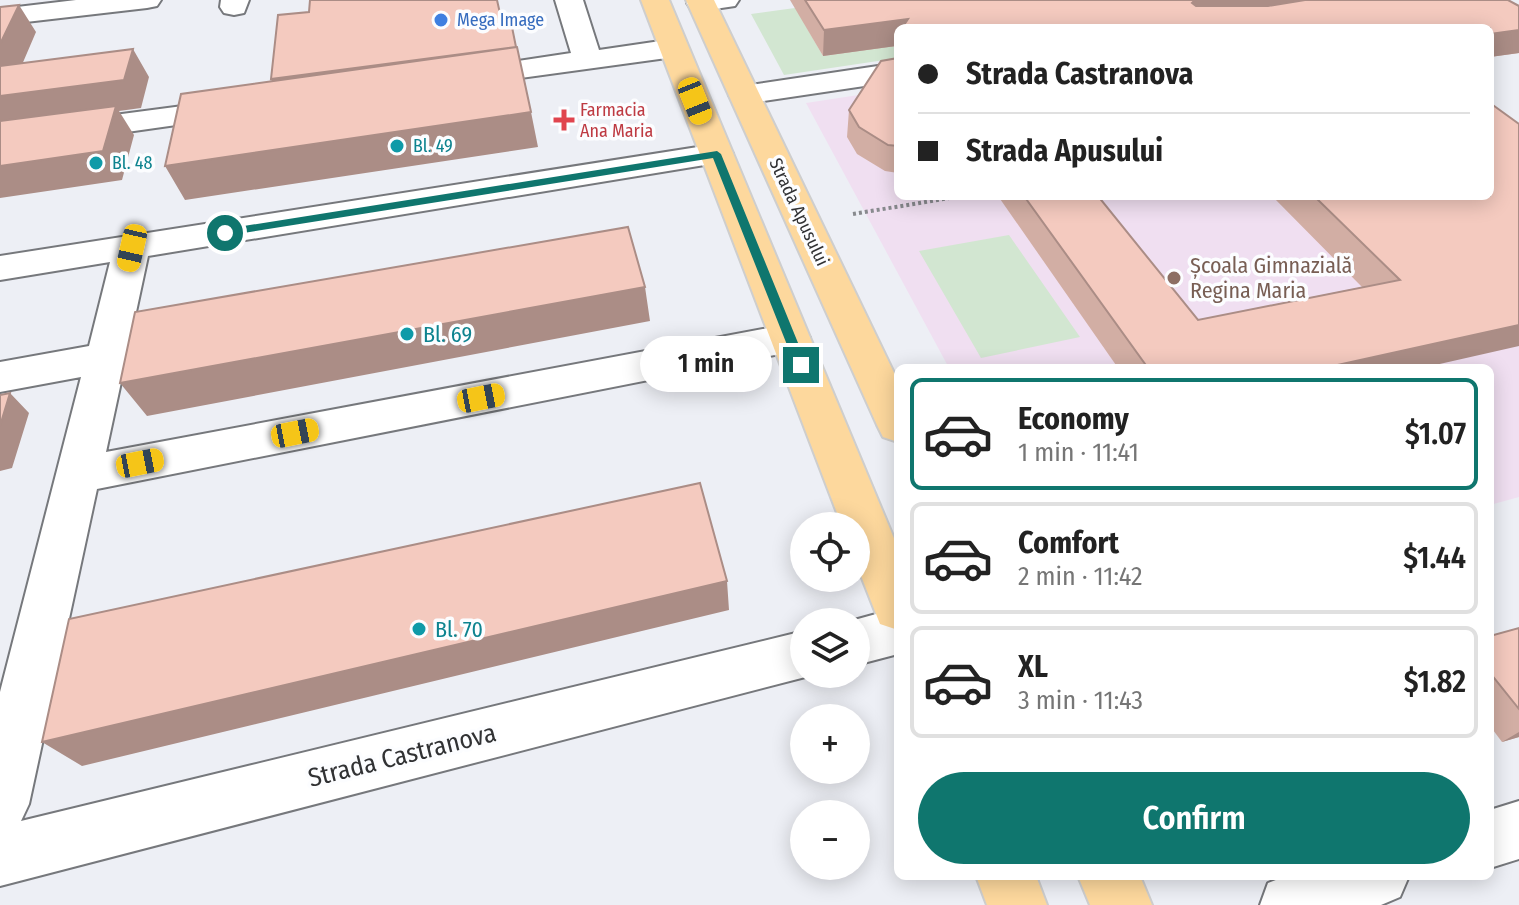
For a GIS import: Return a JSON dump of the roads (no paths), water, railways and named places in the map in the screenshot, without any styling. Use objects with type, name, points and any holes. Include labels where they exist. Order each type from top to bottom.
[{"type":"main road","points":[[708,1],[656,4],[894,598]]},
{"type":"main road","name":"Strada Apusului","points":[[708,1],[719,42],[894,416]]},
{"type":"main road","points":[[674,48],[719,42]]},
{"type":"main road","points":[[1008,880],[1017,905]]},
{"type":"main road","points":[[1110,880],[1122,905]]},
{"type":"street","points":[[0,17],[147,0]]},
{"type":"street","points":[[569,0],[588,60]]},
{"type":"street","points":[[433,81],[674,48]]},
{"type":"street","points":[[744,95],[894,73]]},
{"type":"street","points":[[0,140],[263,104]]},
{"type":"street","points":[[0,268],[717,154]]},
{"type":"street","points":[[0,804],[132,248]]},
{"type":"street","points":[[78,475],[790,338]]},
{"type":"street","points":[[0,377],[106,358]]},
{"type":"street","points":[[870,638],[894,632]]},
{"type":"street","name":"Strada Castranova","points":[[0,856],[790,658]]},
{"type":"street","points":[[1494,838],[1519,830]]},
{"type":"street","points":[[1290,905],[1367,880]]},
{"type":"place","name":"Mega Image","points":[[441,20]]},
{"type":"place","name":"Farmacia Ana Maria","points":[[564,120]]},
{"type":"place","name":"Bl. 49","points":[[397,146]]},
{"type":"place","name":"Bl. 48","points":[[96,163]]},
{"type":"place","name":"Școala Gimnazială Regina Maria","points":[[1174,278]]},
{"type":"place","name":"Bl. 69","points":[[407,334]]},
{"type":"place","name":"Bl. 70","points":[[419,629]]}]
